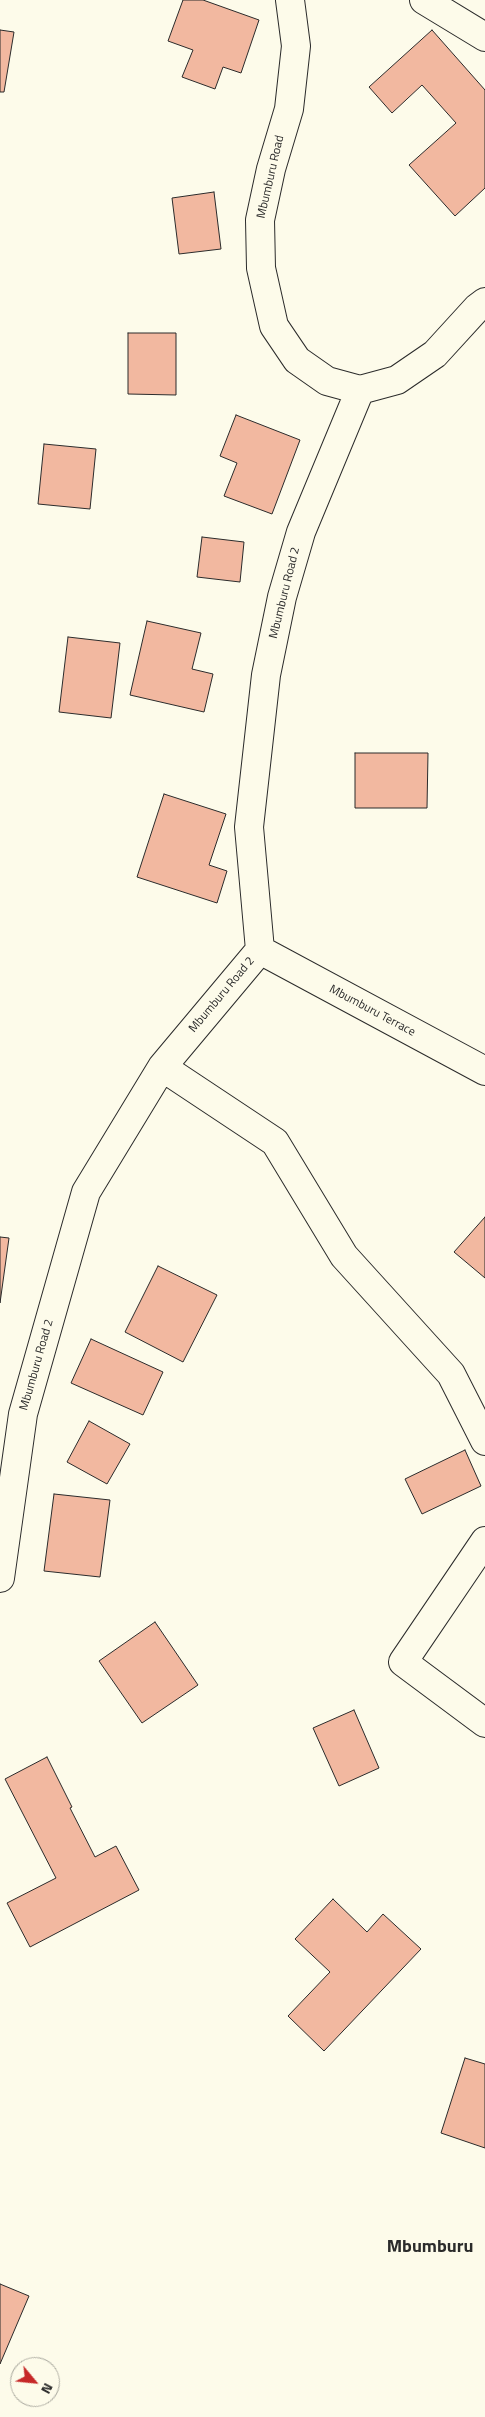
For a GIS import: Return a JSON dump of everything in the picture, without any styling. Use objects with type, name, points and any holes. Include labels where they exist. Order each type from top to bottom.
[{"type":"street","name":"Mbumburu Road","points":[[290,0],[296,46],[289,109],[271,169],[260,220],[261,268],[274,326],[297,360],[327,381],[360,390]]},
{"type":"street","points":[[424,0],[485,37]]},
{"type":"street","points":[[360,390],[397,380],[435,354],[477,308],[485,302]]},
{"type":"street","name":"Mbumburu Road 2","points":[[0,1578],[23,1414],[86,1192],[162,1067],[260,950],[249,827],[266,675],[282,598],[301,532],[360,390]]},
{"type":"street","name":"Mbumburu Terrace","points":[[260,950],[485,1071]]},
{"type":"street","points":[[162,1067],[275,1142],[344,1256],[451,1374],[485,1441]]},
{"type":"street","points":[[485,1540],[403,1662],[485,1723]]},
{"type":"building","points":[[183,0],[203,0],[259,20],[241,73],[223,67],[215,89],[182,77],[193,50],[168,41]]},
{"type":"building","points":[[0,30],[14,32],[4,92],[0,92]]},
{"type":"building","points":[[432,30],[485,90],[485,188],[455,216],[409,165],[456,123],[422,85],[392,113],[369,87]]},
{"type":"building","points":[[214,192],[221,249],[179,254],[172,198]]},
{"type":"building","points":[[128,333],[176,333],[176,395],[128,394]]},
{"type":"building","points":[[236,415],[300,440],[272,514],[224,496],[237,463],[220,456]]},
{"type":"building","points":[[44,444],[96,449],[90,509],[38,504]]},
{"type":"building","points":[[202,537],[244,542],[240,582],[197,577]]},
{"type":"building","points":[[147,621],[201,633],[192,669],[213,674],[204,712],[130,695]]},
{"type":"building","points":[[68,637],[120,643],[111,718],[59,712]]},
{"type":"building","points":[[355,753],[428,753],[427,808],[355,808]]},
{"type":"building","points":[[164,794],[226,814],[209,865],[227,871],[217,903],[137,877]]},
{"type":"building","points":[[485,1217],[485,1278],[454,1252]]},
{"type":"building","points":[[0,1237],[9,1238],[0,1303]]},
{"type":"building","points":[[158,1266],[217,1295],[183,1362],[125,1332]]},
{"type":"building","points":[[91,1339],[163,1372],[143,1415],[71,1383]]},
{"type":"building","points":[[89,1421],[130,1444],[107,1484],[67,1462]]},
{"type":"building","points":[[465,1450],[481,1486],[422,1514],[405,1479]]},
{"type":"building","points":[[54,1494],[110,1500],[100,1577],[44,1571]]},
{"type":"building","points":[[155,1622],[198,1685],[142,1723],[99,1661]]},
{"type":"building","points":[[354,1710],[379,1768],[339,1786],[313,1728]]},
{"type":"building","points":[[47,1757],[95,1857],[116,1846],[139,1890],[30,1947],[7,1903],[56,1878],[5,1779]]},
{"type":"building","points":[[333,1899],[367,1932],[383,1914],[421,1949],[324,2051],[288,2016],[330,1972],[295,1939]]},
{"type":"building","points":[[465,2058],[485,2064],[485,2148],[441,2133]]},
{"type":"building","points":[[0,2284],[29,2296],[0,2364]]},
{"type":"district","name":"Mbumburu","points":[[430,2248]]}]
